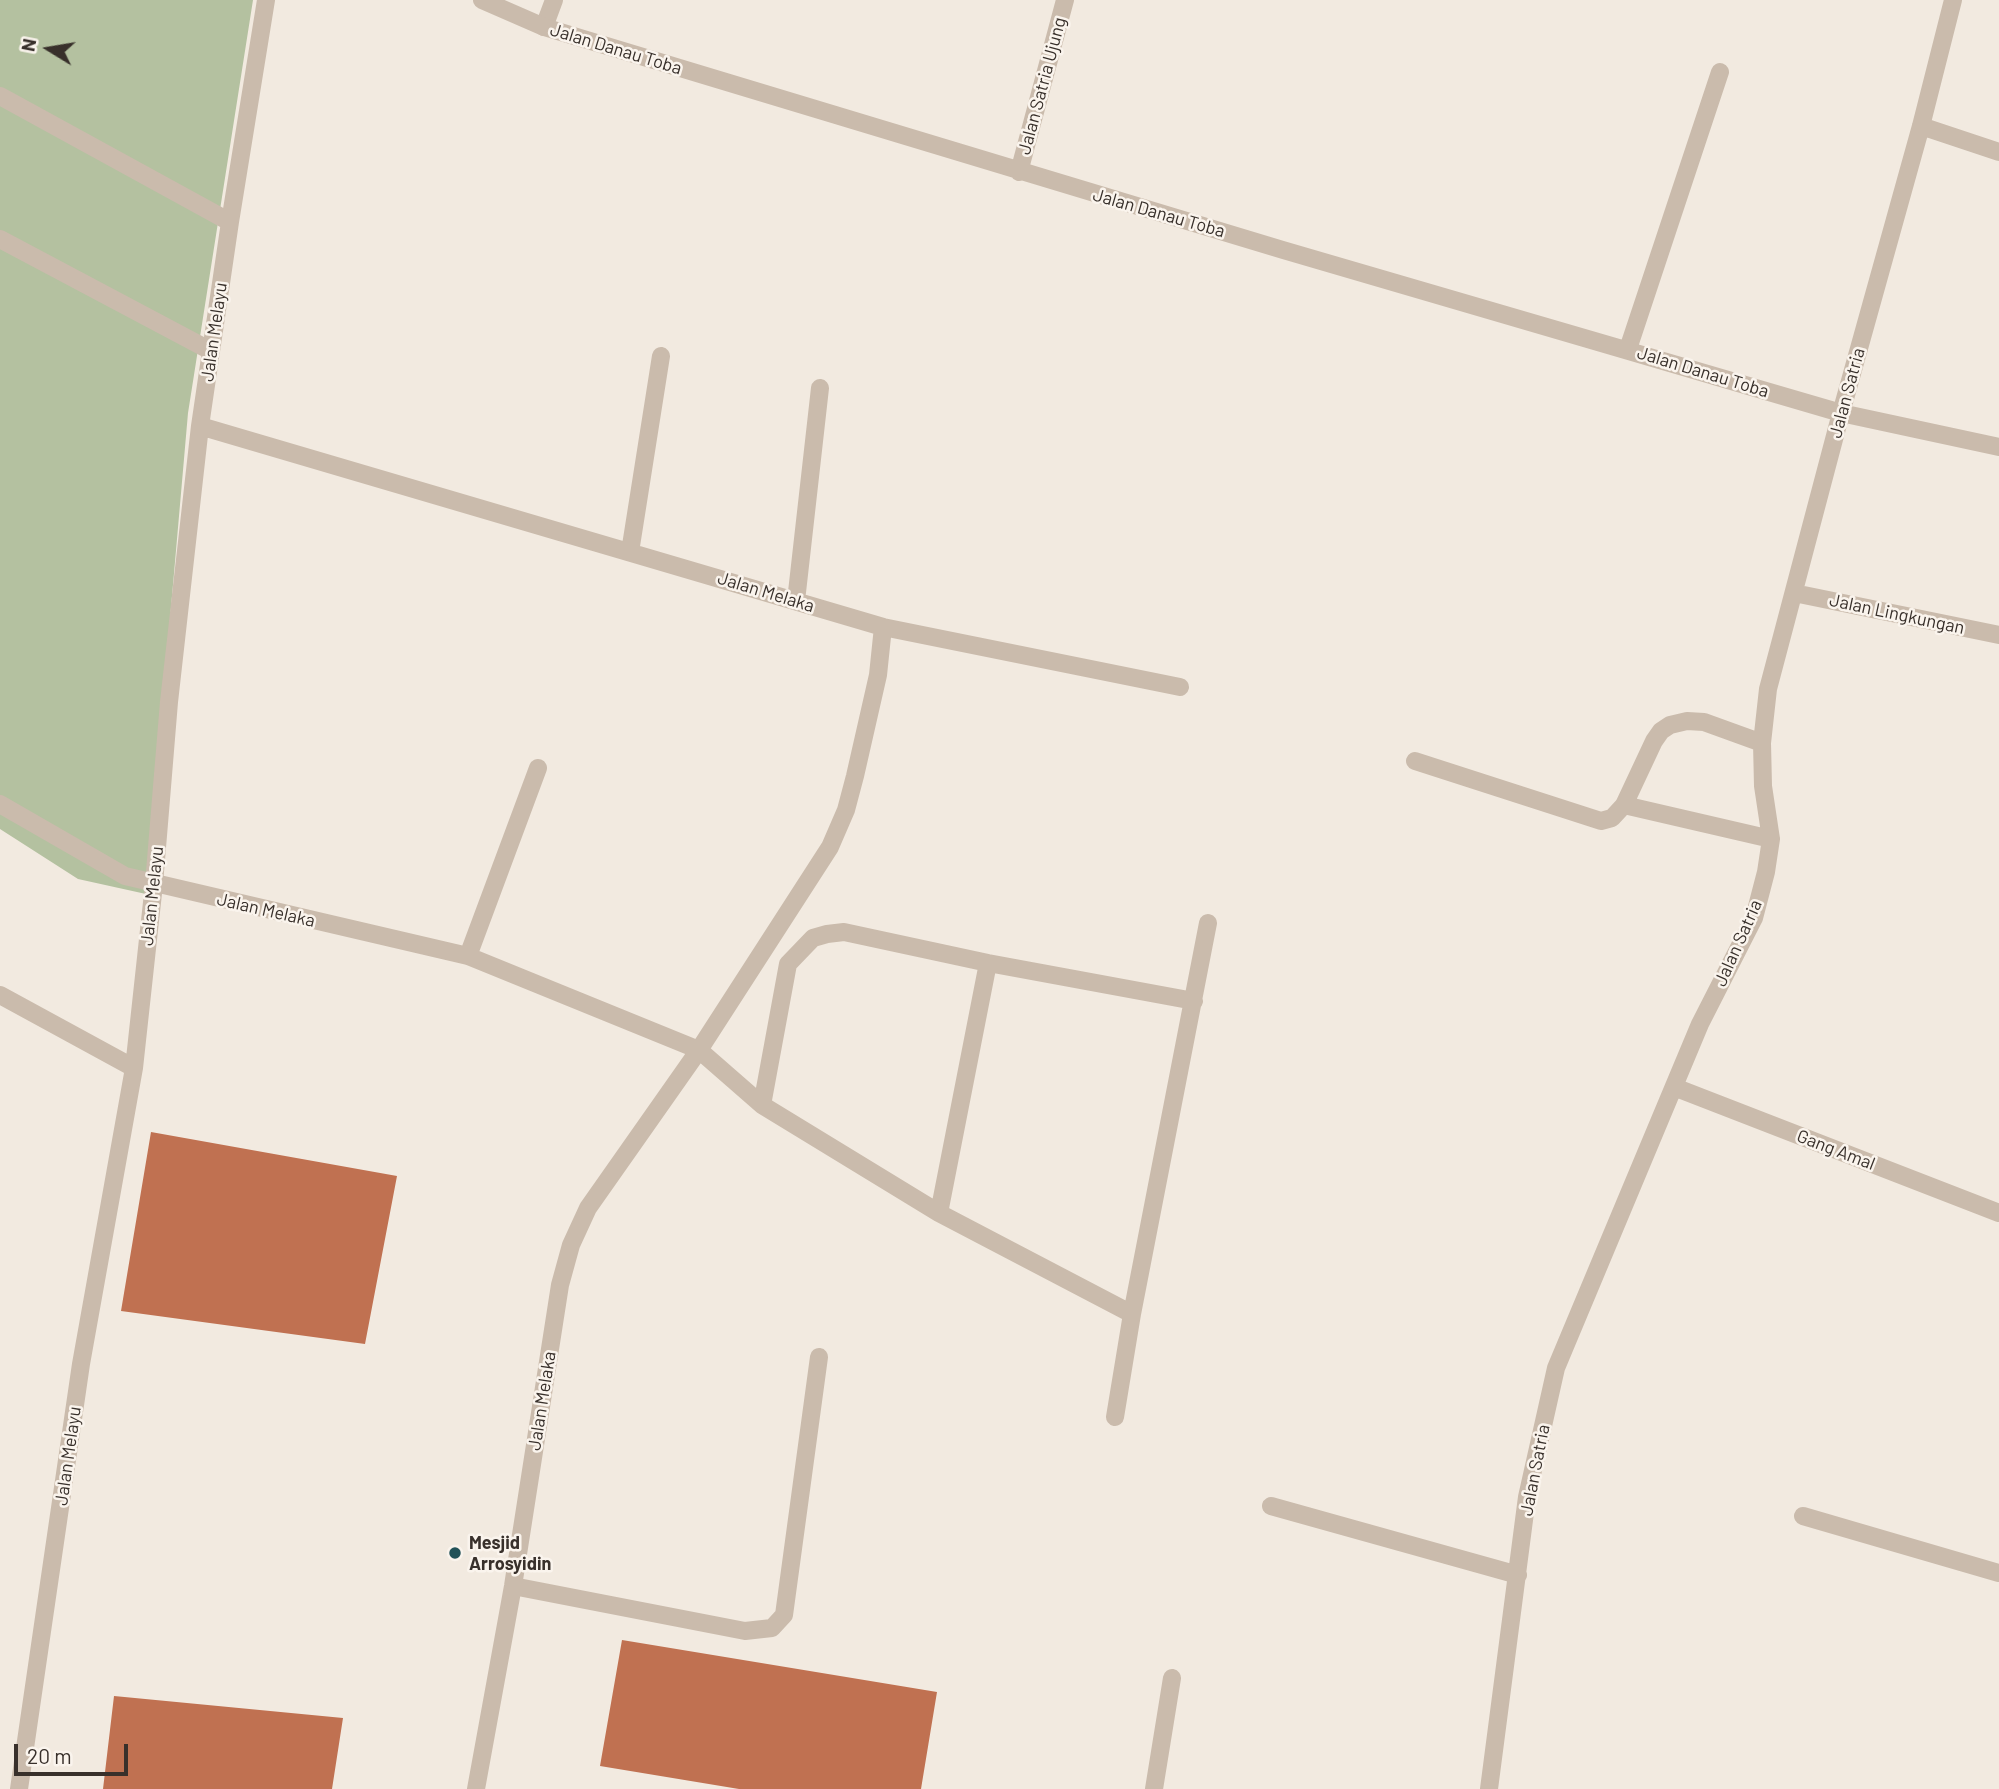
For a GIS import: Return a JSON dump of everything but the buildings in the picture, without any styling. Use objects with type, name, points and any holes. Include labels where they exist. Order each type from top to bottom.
[{"type":"street","name":"Jalan Melayu","points":[[19,1789],[81,1364],[134,1068],[154,884],[169,702],[201,426],[230,222],[266,0]]},
{"type":"street","name":"Jalan Danau Toba","points":[[482,0],[544,27],[1019,172],[1841,412]]},
{"type":"street","points":[[544,27],[554,0]]},
{"type":"street","name":"Jalan Satria Ujung","points":[[1019,172],[1065,0]]},
{"type":"street","name":"Jalan Satria","points":[[1489,1789],[1527,1497],[1556,1368],[1700,1024],[1754,918],[1771,839],[1763,786],[1762,743],[1768,689],[1841,412],[1922,126],[1953,0]]},
{"type":"street","points":[[1628,349],[1720,72]]},
{"type":"street","points":[[0,96],[230,222]]},
{"type":"street","points":[[1922,126],[1999,152]]},
{"type":"street","points":[[0,239],[211,351]]},
{"type":"street","points":[[630,552],[661,356]]},
{"type":"street","points":[[796,601],[820,388]]},
{"type":"street","points":[[1841,412],[1999,447]]},
{"type":"street","name":"Jalan Melaka","points":[[201,426],[883,627],[878,675],[855,776],[846,810],[830,847],[699,1050],[588,1208],[571,1245],[560,1285],[513,1586],[476,1789]]},
{"type":"street","name":"Jalan Lingkungan","points":[[1794,593],[1999,635]]},
{"type":"street","points":[[883,627],[1180,687]]},
{"type":"street","points":[[1415,761],[1601,821],[1612,818],[1624,804],[1654,741],[1661,731],[1670,725],[1687,721],[1704,722],[1762,743]]},
{"type":"street","points":[[468,956],[538,768]]},
{"type":"street","name":"Jalan Melaka","points":[[0,804],[125,876],[468,956],[699,1050]]},
{"type":"street","points":[[1624,804],[1771,839]]},
{"type":"street","points":[[1115,1417],[1132,1314],[1208,923]]},
{"type":"street","points":[[762,1105],[788,964],[813,938],[844,932],[988,963],[1194,1001]]},
{"type":"street","points":[[939,1213],[988,963]]},
{"type":"street","points":[[0,995],[134,1068]]},
{"type":"street","points":[[699,1050],[762,1105],[939,1213],[1132,1314]]},
{"type":"street","name":"Gang Amal","points":[[1674,1087],[1999,1213]]},
{"type":"street","points":[[513,1586],[745,1631],[772,1628],[784,1615],[819,1357]]},
{"type":"street","points":[[1271,1506],[1518,1575]]},
{"type":"street","points":[[1803,1516],[1999,1573]]},
{"type":"street","points":[[1154,1789],[1172,1678]]},
{"type":"green space","points":[[0,0],[253,0],[188,413],[146,894],[78,879],[0,829]]},
{"type":"place","name":"Mesjid Arrosyidin","points":[[455,1553]]}]
